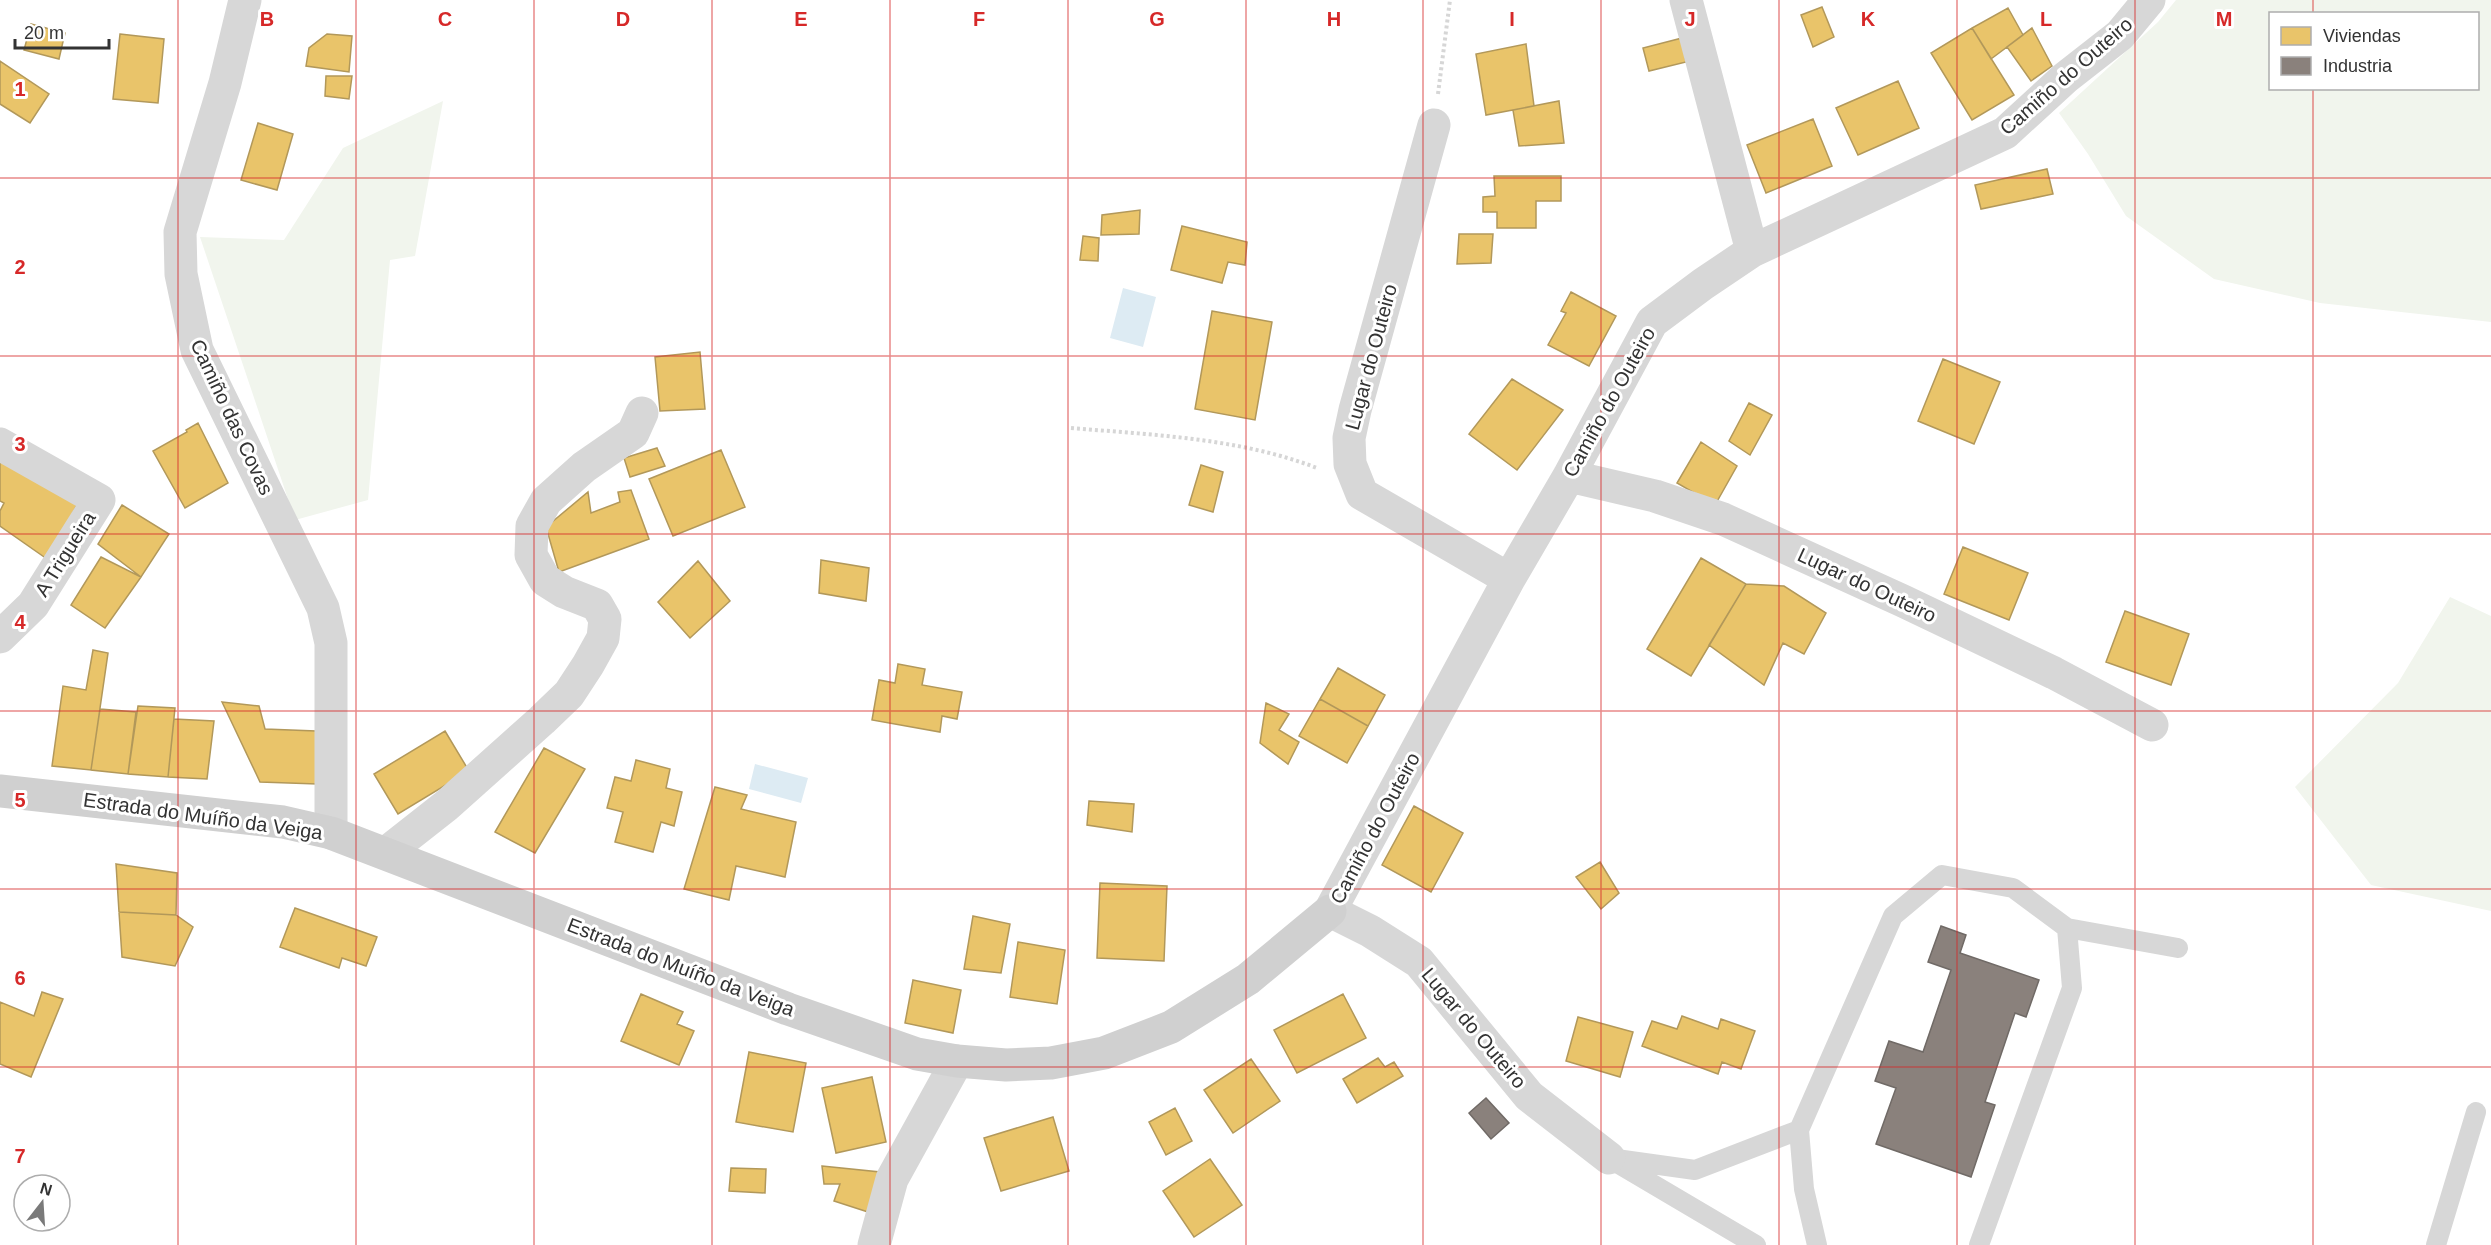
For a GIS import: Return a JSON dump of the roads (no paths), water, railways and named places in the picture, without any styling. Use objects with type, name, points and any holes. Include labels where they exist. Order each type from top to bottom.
[{"type":"street","name":"Camiño das Covas","points":[[245,0],[225,83],[180,232],[181,274],[197,350],[322,608],[331,643],[331,833]]},
{"type":"street","points":[[1686,0],[1752,251]]},
{"type":"street","name":"Camiño do Outeiro","points":[[1330,911],[1509,579],[1569,476],[1652,322],[1752,251],[2005,133],[2065,78],[2120,35],[2149,0]]},
{"type":"street","name":"Lugar do Outeiro","points":[[1434,125],[1349,438],[1350,464],[1362,494],[1509,579]]},
{"type":"street","points":[[386,853],[447,805],[542,720],[569,694],[588,665],[603,638],[605,619],[597,605],[564,592],[545,580],[531,555],[532,526],[546,501],[584,467],[633,433],[642,413]]},
{"type":"street","name":"A Trigueira","points":[[0,444],[99,500],[33,604],[2,632]]},
{"type":"street","name":"Lugar do Outeiro","points":[[1569,476],[1655,496],[1723,519],[2032,663],[2152,725]]},
{"type":"street","name":"Estrada do Muíño da Veiga","points":[[0,791],[283,822],[331,833],[788,1009],[917,1054],[957,1061],[1006,1065],[1052,1063],[1104,1053],[1171,1027],[1248,979],[1330,911]]},
{"type":"street","name":"Lugar do Outeiro","points":[[1330,911],[1370,931],[1419,962],[1529,1096],[1609,1158]]},
{"type":"street","points":[[874,1245],[892,1179],[957,1061]]},
{"type":"lane","points":[[1817,1245],[1804,1189],[1799,1130],[1893,916],[1942,875],[2013,888],[2067,928],[2178,948]]},
{"type":"lane","points":[[1979,1245],[2072,988],[2067,928]]},
{"type":"lane","points":[[2436,1245],[2476,1112]]},
{"type":"lane","points":[[1609,1158],[1695,1170],[1799,1130]]},
{"type":"lane","points":[[1609,1158],[1756,1245]]}]
